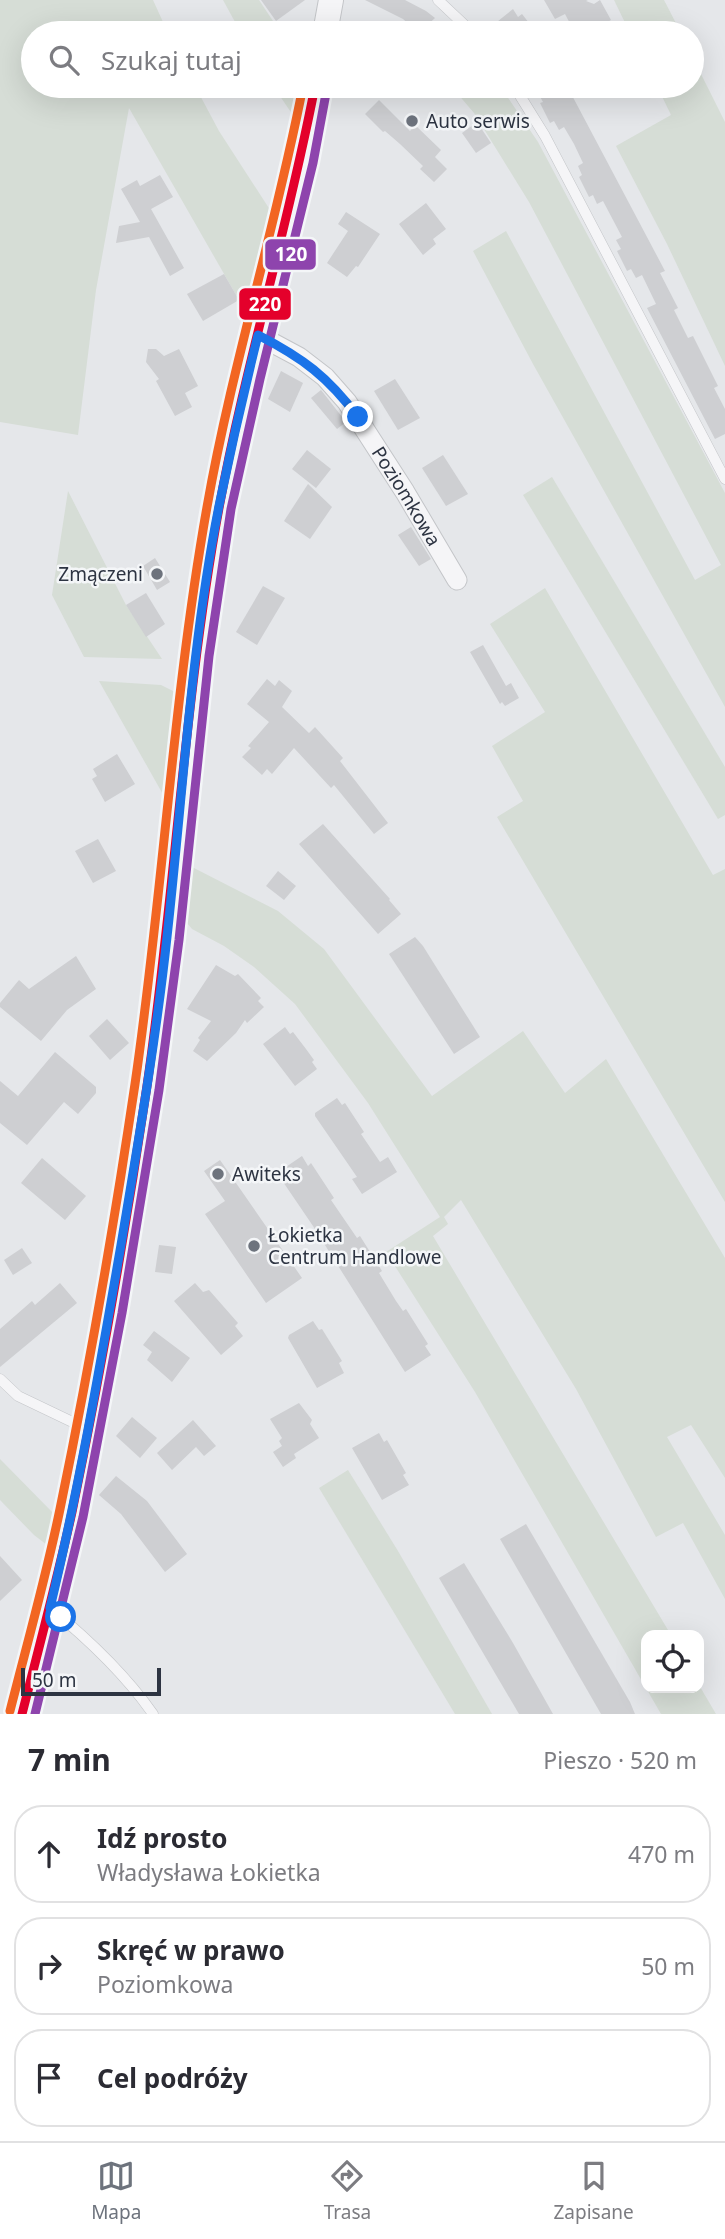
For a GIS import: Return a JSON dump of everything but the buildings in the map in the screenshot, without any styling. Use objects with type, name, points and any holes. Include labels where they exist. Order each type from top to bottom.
[{"type":"street","points":[[327,21],[331,0]]},
{"type":"street","points":[[22,1714],[71,1515],[110,1311],[149,1074],[167,939],[194,680],[219,507],[302,160],[313,98]]},
{"type":"street","name":"Poziomkowa","points":[[258,335],[281,346],[325,377],[347,402],[457,580]]},
{"type":"lane","points":[[438,0],[460,21]]},
{"type":"lane","points":[[521,98],[545,136],[725,479]]},
{"type":"lane","points":[[0,1380],[18,1396],[87,1430]]},
{"type":"lane","points":[[50,1608],[91,1642],[153,1714]]},
{"type":"shaded area","points":[[0,0],[153,0],[163,21],[21,21],[21,98],[201,98],[219,131],[274,216],[250,308],[247,314],[129,108],[96,290],[78,435],[0,422]]},
{"type":"shaded area","points":[[223,0],[259,0],[273,21],[234,21]]},
{"type":"shaded area","points":[[614,0],[664,0],[675,21],[624,21]]},
{"type":"shaded area","points":[[704,80],[725,122],[725,366],[667,244],[616,146],[671,115],[663,98],[704,98]]},
{"type":"shaded area","points":[[281,98],[300,98],[297,121]]},
{"type":"shaded area","points":[[461,98],[508,98],[538,142],[725,493],[725,707],[533,364],[473,251],[506,231],[695,580],[721,565],[529,202],[474,113]]},
{"type":"shaded area","points":[[552,477],[725,767],[725,815],[718,819],[523,495]]},
{"type":"shaded area","points":[[68,491],[126,605],[162,659],[84,657],[52,595]]},
{"type":"shaded area","points":[[545,588],[713,875],[725,869],[725,1202],[497,817],[523,801],[492,746],[545,712],[490,624]]},
{"type":"shaded area","points":[[99,681],[161,685],[179,694],[181,700],[169,805]]},
{"type":"shaded area","points":[[192,867],[278,911],[324,949],[432,1096],[523,1031],[565,1093],[606,1059],[725,1258],[725,1478],[691,1425],[667,1437],[725,1535],[725,1599],[683,1523],[656,1537],[576,1389],[461,1200],[444,1217],[448,1224],[433,1236],[668,1630],[641,1630],[641,1679],[475,1392],[386,1252],[440,1217],[368,1103],[295,1004],[254,967],[224,946],[192,929],[187,923]]},
{"type":"shaded area","points":[[0,1459],[55,1515],[51,1548],[34,1535],[0,1500]]},
{"type":"shaded area","points":[[348,1470],[492,1714],[455,1714],[319,1488]]},
{"type":"shaded area","points":[[649,1693],[704,1693],[716,1714],[661,1714]]},
{"type":"transit line","points":[[10,1711],[60,1509],[118,1191],[145,1012],[185,651],[207,507],[229,401],[301,98]]},
{"type":"transit line","name":"220","points":[[22,1714],[72,1512],[130,1193],[157,1014],[188,724],[219,508],[241,402],[313,98]]},
{"type":"transit line","name":"120","points":[[35,1714],[83,1517],[122,1313],[159,1090],[179,940],[209,656],[231,509],[313,163],[325,98]]},
{"type":"place","name":"Auto serwis","points":[[412,121]]},
{"type":"place","name":"Zmączeni","points":[[157,574]]},
{"type":"place","name":"Awiteks","points":[[218,1174]]},
{"type":"place","name":"Łokietka Centrum Handlowe","points":[[254,1246]]},
{"type":"route","points":[[61,1617],[50,1608],[71,1515],[110,1311],[147,1088],[167,939],[209,565],[219,507],[258,335],[299,357],[325,377],[358,417]]}]
